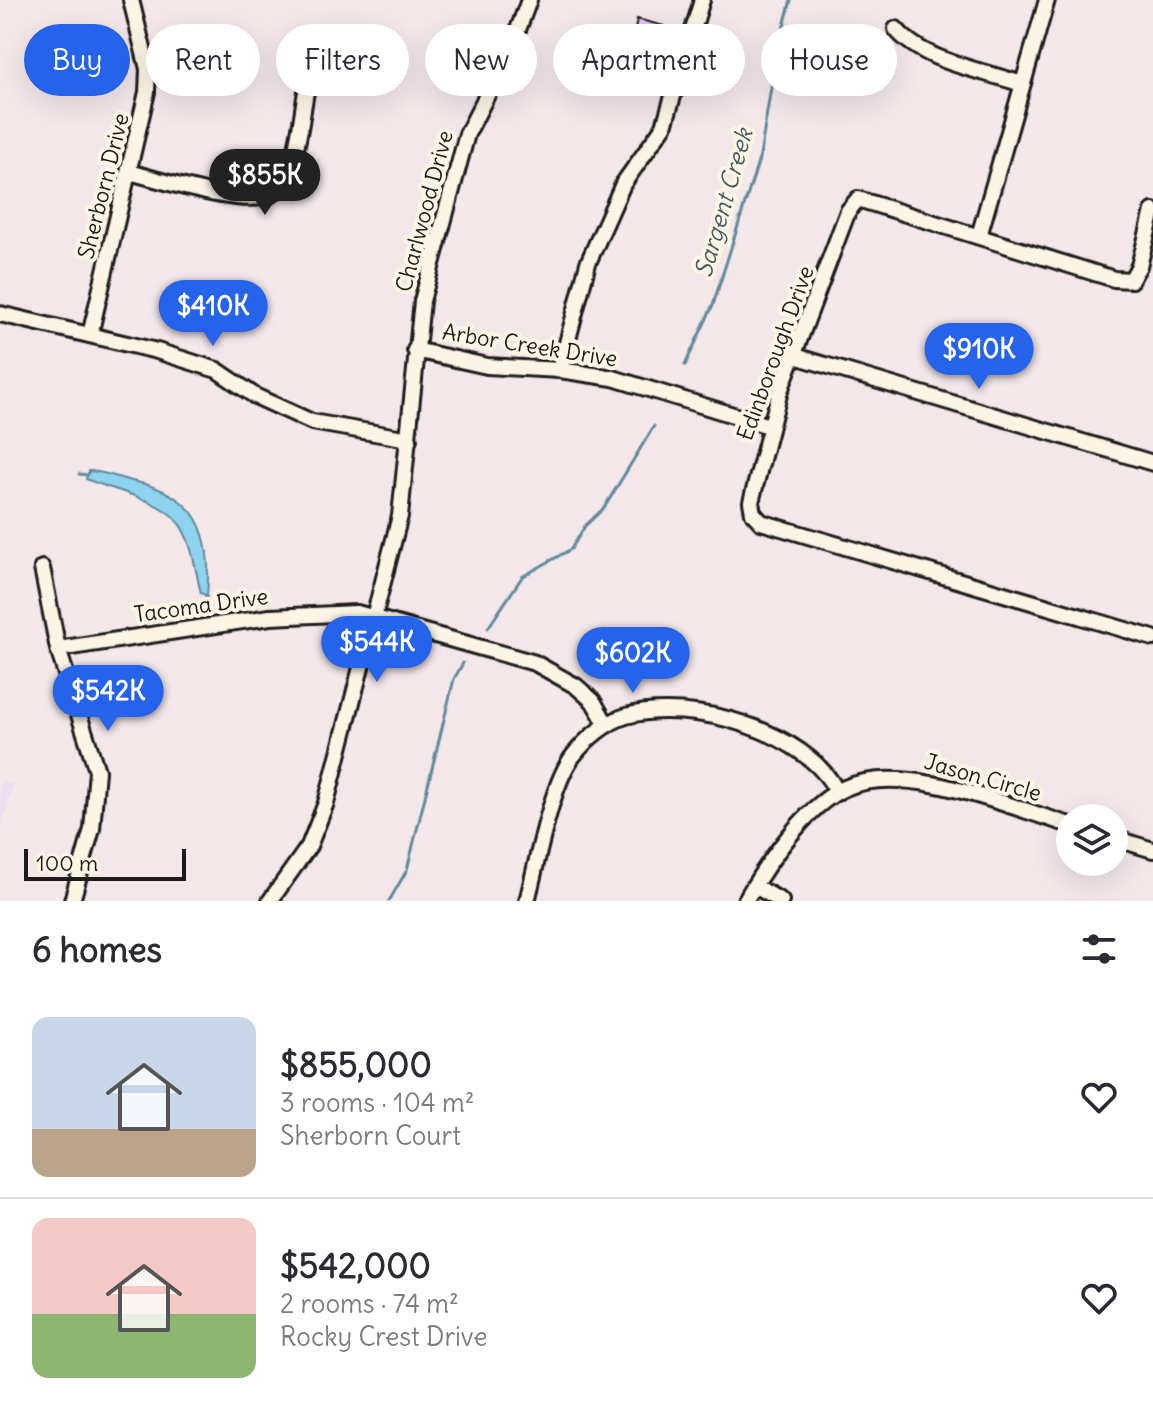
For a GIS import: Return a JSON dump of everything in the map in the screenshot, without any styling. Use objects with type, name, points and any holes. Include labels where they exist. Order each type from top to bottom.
[{"type":"street","name":"Sherborn Drive","points":[[90,335],[145,106],[148,69],[131,0]]},
{"type":"street","name":"Charlwood Drive","points":[[415,350],[422,301],[467,134],[512,46],[529,0]]},
{"type":"street","points":[[560,370],[588,263],[623,184],[664,126],[702,0]]},
{"type":"street","points":[[979,236],[1047,0]]},
{"type":"street","points":[[897,30],[908,44],[1022,84]]},
{"type":"street","points":[[129,172],[242,199],[266,198],[276,190],[288,171],[305,96]]},
{"type":"street","name":"Edinborough Drive","points":[[1153,211],[1139,266],[1131,280],[1114,279],[858,199],[848,211],[769,426],[751,502],[753,513],[761,522],[1153,638]]},
{"type":"street","points":[[0,314],[217,370],[255,396],[312,422],[409,439],[400,516],[318,826],[309,846],[270,901]]},
{"type":"street","name":"Arbor Creek Drive","points":[[409,439],[415,350],[487,366],[560,370],[613,378],[769,426]]},
{"type":"street","points":[[795,356],[1153,463]]},
{"type":"street","points":[[42,568],[58,649],[97,771],[92,829],[72,901]]},
{"type":"street","name":"Tacoma Drive","points":[[58,649],[270,617],[357,613],[535,663],[576,686],[593,701],[607,725]]},
{"type":"street","points":[[527,901],[560,781],[571,757],[607,725],[623,717],[678,708],[742,725],[788,745],[831,780],[837,792]]},
{"type":"street","name":"Jason Circle","points":[[745,901],[804,820],[837,792],[869,781],[900,778],[1056,821]]},
{"type":"street","points":[[1128,842],[1153,850]]},
{"type":"street","points":[[755,886],[781,901]]},
{"type":"shaded area","points":[[0,781],[13,784],[0,832]]},
{"type":"water","points":[[89,471],[154,487],[186,506],[203,534],[207,552],[207,596],[201,593],[190,546],[177,521],[147,501],[86,479]]},
{"type":"building","points":[[637,19],[656,24],[636,24]]},
{"type":"waterway","name":"Sargent Creek","points":[[685,365],[713,305],[760,156],[776,56],[791,0]]},
{"type":"waterway","name":"Sargent Creek","points":[[488,628],[522,577],[571,549],[585,526],[604,508],[654,426]]},
{"type":"waterway","points":[[79,474],[87,475]]},
{"type":"waterway","points":[[206,596],[207,601]]},
{"type":"waterway","name":"Sargent Creek","points":[[389,901],[407,870],[454,679],[463,663]]}]
